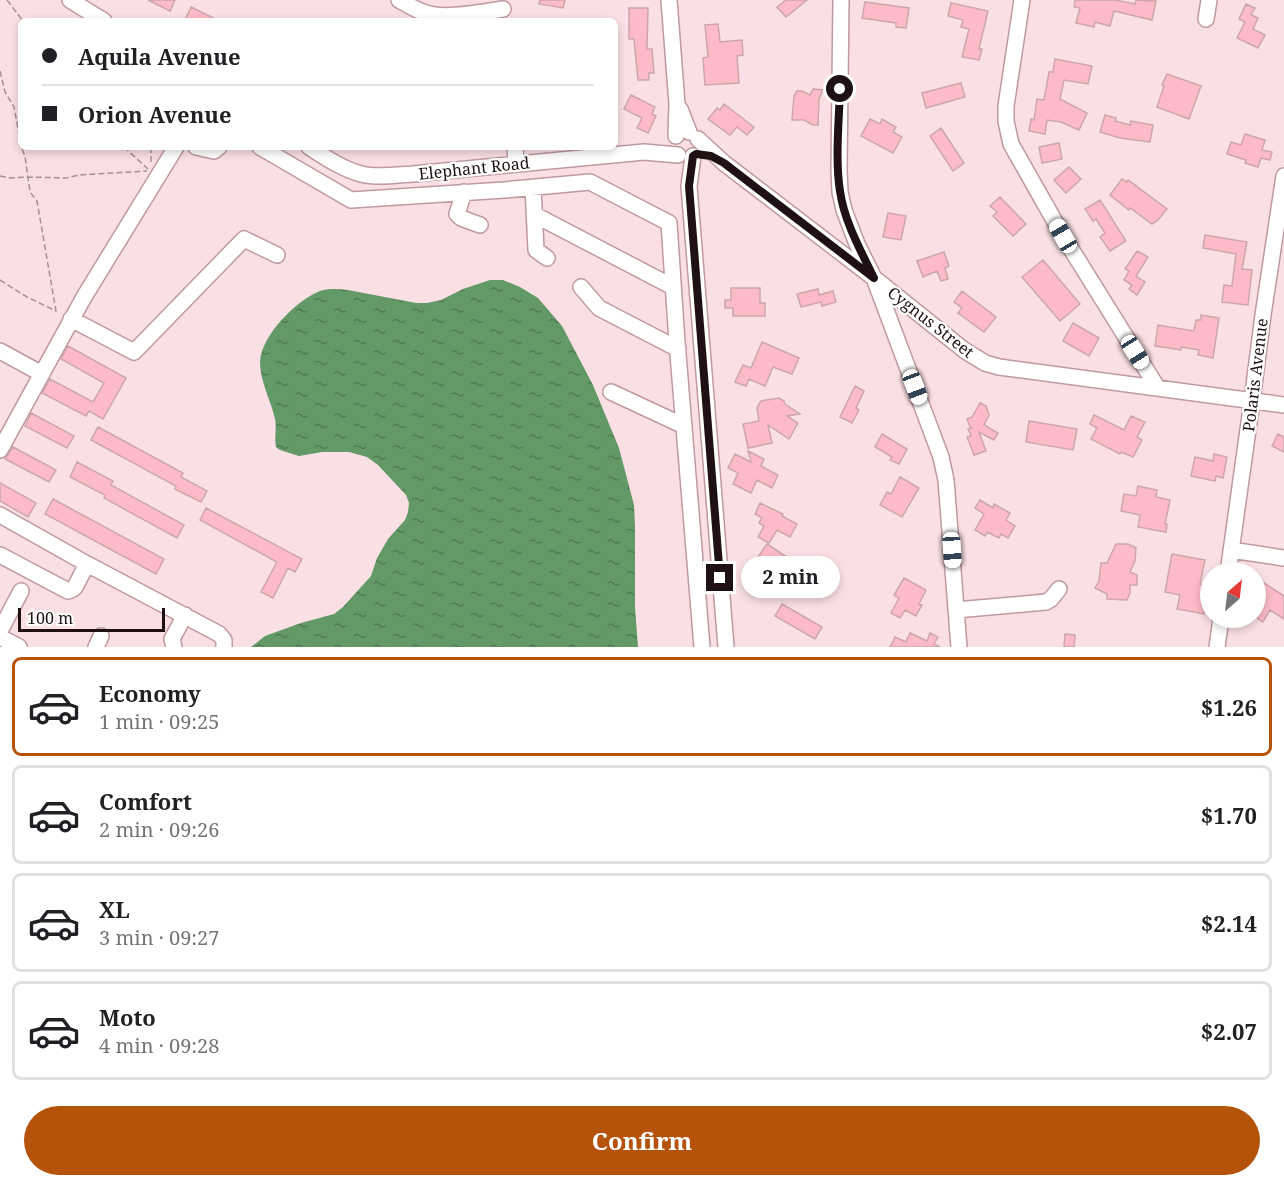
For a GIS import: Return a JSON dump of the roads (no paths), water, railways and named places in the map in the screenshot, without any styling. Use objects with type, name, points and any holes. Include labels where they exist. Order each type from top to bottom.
[{"type":"street","points":[[70,0],[99,18]]},
{"type":"street","points":[[399,0],[423,13],[435,16],[503,10]]},
{"type":"street","points":[[669,0],[678,104],[689,186],[726,647]]},
{"type":"street","points":[[841,0],[838,170],[840,192],[844,210],[857,244],[874,278],[941,457],[946,480],[959,647]]},
{"type":"street","points":[[1022,0],[1006,106],[1006,121],[1011,144],[1063,236],[1157,387]]},
{"type":"street","points":[[1206,19],[1209,0]]},
{"type":"street","name":"Elephant Road","points":[[314,150],[352,171],[377,176],[644,152],[665,145],[685,146]]},
{"type":"street","name":"Cygnus Street","points":[[685,146],[724,163],[964,350],[985,363],[999,367],[1284,405]]},
{"type":"street","points":[[0,450],[6,424],[42,374],[71,319],[174,150]]},
{"type":"street","points":[[265,150],[351,200],[590,182],[669,223],[702,647]]},
{"type":"street","points":[[515,150],[516,163]]},
{"type":"street","name":"Polaris Avenue","points":[[1229,562],[1284,177]]},
{"type":"street","points":[[534,187],[536,250],[547,258]]},
{"type":"street","points":[[464,192],[457,214],[461,218],[480,225]]},
{"type":"street","points":[[535,214],[673,287]]},
{"type":"street","points":[[71,319],[134,352],[244,239],[277,255]]},
{"type":"street","points":[[581,287],[599,308],[678,349]]},
{"type":"street","points":[[0,351],[42,374]]},
{"type":"street","points":[[610,392],[684,426]]},
{"type":"street","points":[[0,515],[219,634],[224,640],[224,647]]},
{"type":"street","points":[[1231,550],[1284,558]]},
{"type":"street","points":[[0,555],[68,591],[73,590],[87,564]]},
{"type":"street","points":[[956,610],[1047,602],[1059,589]]},
{"type":"street","points":[[0,631],[21,591]]},
{"type":"street","points":[[174,647],[172,639],[185,615]]},
{"type":"street","points":[[1216,647],[1219,628]]},
{"type":"street","points":[[0,637],[19,647]]},
{"type":"water","points":[[490,280],[503,280],[538,298],[562,326],[593,385],[619,448],[634,505],[635,607],[638,647],[251,647],[265,636],[334,614],[343,607],[371,576],[377,558],[388,539],[405,520],[409,503],[406,495],[378,465],[367,457],[349,452],[322,452],[299,456],[276,447],[275,419],[262,377],[260,362],[262,352],[273,330],[301,302],[323,290],[348,290],[427,303],[441,300],[463,289]]}]
